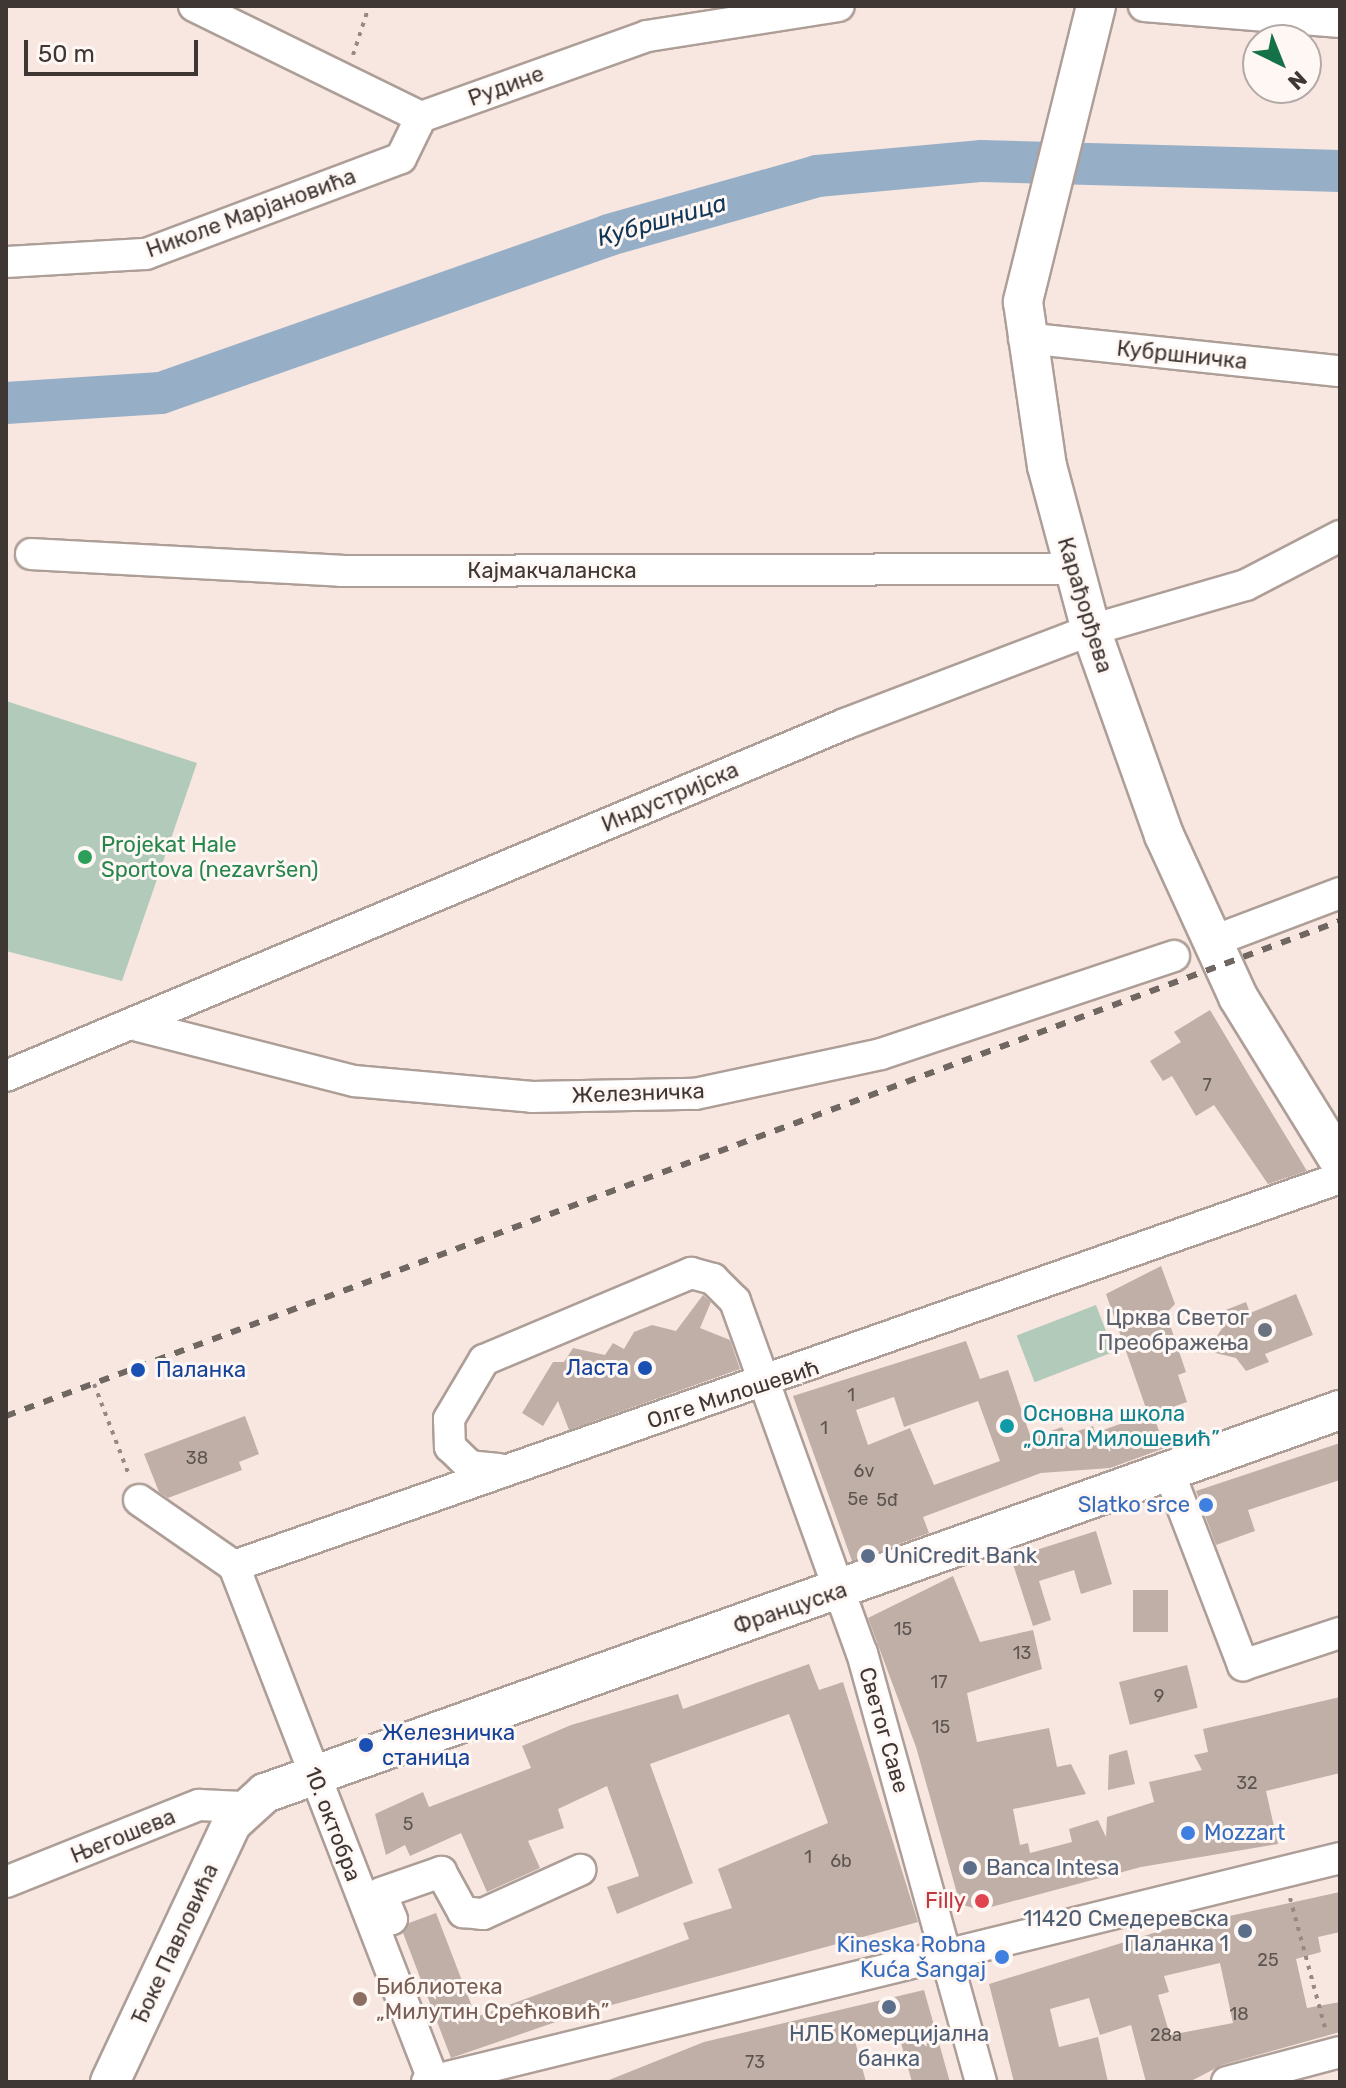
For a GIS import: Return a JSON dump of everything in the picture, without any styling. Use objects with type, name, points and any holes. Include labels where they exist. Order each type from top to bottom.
[{"type":"main road","name":"Карађорђева","points":[[1094,10],[1030,256],[1024,338],[1073,569],[1091,630],[1211,942],[1335,1143]]},
{"type":"main road","name":"Француска","points":[[242,1807],[313,1771],[1170,1475],[1340,1410]]},
{"type":"main road","name":"Ђоке Павловића","points":[[110,2082],[242,1807]]},
{"type":"street","points":[[194,6],[346,76],[421,117]]},
{"type":"street","name":"Рудине","points":[[421,117],[647,36],[839,6]]},
{"type":"street","points":[[1144,6],[1340,22]]},
{"type":"street","name":"Николе Марјановића","points":[[6,262],[146,254],[401,158],[421,117]]},
{"type":"street","name":"Кубршничка","points":[[1024,338],[1340,371]]},
{"type":"street","name":"Индустријска","points":[[6,1076],[138,1026],[845,724],[1091,630],[1246,585],[1340,536]]},
{"type":"street","name":"Кајмакчаланска","points":[[31,554],[340,571],[1073,569]]},
{"type":"street","points":[[1211,942],[1340,893]]},
{"type":"street","name":"Железничка","points":[[138,1026],[354,1081],[532,1097],[695,1094],[881,1054],[1174,956]]},
{"type":"street","name":"Олге Милошевић","points":[[234,1566],[498,1469],[763,1386],[1340,1178]]},
{"type":"street","name":"Светог Саве","points":[[498,1469],[470,1466],[450,1447],[449,1419],[484,1360],[691,1273],[713,1279],[735,1301],[839,1591],[946,1950],[981,2082]]},
{"type":"street","points":[[1170,1475],[1243,1665],[1340,1633]]},
{"type":"street","points":[[139,1500],[234,1566]]},
{"type":"street","name":"10. октобра","points":[[234,1566],[431,2081]]},
{"type":"street","name":"Његошева","points":[[6,1882],[199,1805],[242,1807]]},
{"type":"street","points":[[431,2081],[946,1950],[1340,1858]]},
{"type":"street","points":[[373,1925],[392,1919],[381,1893],[441,1872],[463,1912],[483,1914],[580,1870]]},
{"type":"street","points":[[1227,2082],[1336,2053]]},
{"type":"path","points":[[346,76],[369,6]]},
{"type":"path","points":[[94,1384],[139,1500]]},
{"type":"path","points":[[1283,1873],[1336,2053]]},
{"type":"green space","name":"Projekat Hale Sportova (nezavršen)","points":[[6,701],[197,763],[122,981],[6,951]]},
{"type":"green space","points":[[1096,1305],[1114,1352],[1035,1382],[1017,1335]]},
{"type":"building","points":[[1210,1010],[1307,1171],[1268,1184],[1214,1105],[1196,1116],[1172,1076],[1163,1081],[1150,1061],[1181,1042],[1174,1032]]},
{"type":"building","points":[[1161,1266],[1175,1304],[1166,1313],[1186,1372],[1178,1375],[1187,1402],[1153,1414],[1165,1448],[1110,1468],[1041,1473],[923,1517],[929,1533],[852,1561],[793,1396],[966,1341],[980,1379],[1008,1370],[1031,1438],[1062,1427],[1066,1435],[1093,1426],[1095,1433],[1148,1414],[1106,1294]],"holes":[[[894,1397],[904,1427],[978,1401],[1000,1461],[934,1485],[910,1428],[868,1445],[856,1410]]]},
{"type":"building","name":"Црква Светог Преображења","points":[[1296,1294],[1313,1335],[1265,1354],[1269,1362],[1246,1371],[1236,1358],[1207,1351],[1227,1321],[1223,1311],[1246,1302],[1250,1313]]},
{"type":"building","name":"Ласта","points":[[703,1295],[711,1302],[700,1328],[730,1340],[740,1369],[569,1430],[558,1401],[543,1426],[522,1413],[553,1362],[564,1362],[573,1348],[605,1355],[613,1343],[624,1349],[634,1332],[652,1325],[676,1331]]},
{"type":"building","points":[[245,1416],[259,1454],[239,1462],[242,1470],[168,1498],[159,1492],[144,1454]]},
{"type":"building","points":[[1340,1443],[1340,1480],[1248,1510],[1255,1531],[1216,1545],[1196,1491]]},
{"type":"building","points":[[1096,1531],[1112,1584],[1081,1594],[1074,1570],[1039,1581],[1051,1620],[1033,1626],[1011,1558]]},
{"type":"building","points":[[953,1576],[980,1642],[1033,1630],[1042,1669],[967,1693],[977,1742],[1049,1728],[1057,1767],[1071,1764],[1086,1794],[1013,1809],[1020,1845],[1028,1843],[1030,1853],[1072,1842],[1069,1829],[1098,1820],[1106,1837],[1107,1817],[1154,1802],[1149,1782],[1202,1770],[1194,1755],[1208,1752],[1203,1729],[1340,1697],[1340,1773],[1266,1791],[1278,1844],[1141,1867],[980,1910],[960,1904],[916,1747],[868,1618]]},
{"type":"building","points":[[1133,1590],[1168,1590],[1168,1632],[1133,1632]]},
{"type":"building","points":[[809,1664],[819,1690],[843,1682],[918,1922],[582,2013],[451,2058],[403,1933],[409,1923],[436,1913],[476,2017],[689,1939],[683,1923],[732,1908],[718,1869],[828,1823],[789,1714],[650,1764],[693,1883],[617,1914],[607,1887],[639,1876],[607,1786],[558,1809],[564,1828],[528,1841],[540,1868],[487,1892],[461,1833],[410,1856],[405,1845],[386,1855],[375,1814],[423,1792],[429,1807],[531,1768],[522,1746],[571,1725],[678,1694],[683,1709]]},
{"type":"building","points":[[1187,1665],[1198,1708],[1130,1725],[1119,1682]]},
{"type":"building","points":[[1127,1750],[1135,1784],[1108,1790],[1109,1755]]},
{"type":"building","points":[[1340,1892],[1340,1932],[1318,1937],[1321,1952],[1296,1959],[1307,2008],[1340,2002],[1340,2032],[1222,2065],[1189,2082],[1146,2082],[1131,2025],[1100,2035],[1089,1998],[1050,2009],[1059,2047],[1098,2037],[1108,2082],[1014,2082],[989,1984],[1160,1931]],"holes":[[[1220,1963],[1233,2023],[1170,2035],[1158,1995],[1169,1992],[1164,1976]]]},
{"type":"building","points":[[924,1990],[950,2082],[912,2082],[897,2029],[855,2041],[866,2082],[604,2082],[704,2042]]},
{"type":"waterway","name":"Кубршница","points":[[6,403],[161,393],[609,235],[817,176],[982,161],[1340,171]]},
{"type":"railway","points":[[6,1416],[1340,921]]},
{"type":"place","name":"Projekat Hale Sportova (nezavršen)","points":[[85,857]]},
{"type":"place","name":"Црква Светог Преображења","points":[[1265,1330]]},
{"type":"place","name":"Ласта","points":[[645,1368]]},
{"type":"place","name":"Паланка","points":[[138,1370]]},
{"type":"place","name":"Основна школа „Олга Милошевић”","points":[[1007,1426]]},
{"type":"place","name":"Slatko srce","points":[[1206,1505]]},
{"type":"place","name":"UniCredit Bank","points":[[868,1556]]},
{"type":"place","name":"Железничка станица","points":[[366,1745]]},
{"type":"place","name":"Mozzart","points":[[1188,1833]]},
{"type":"place","name":"Banca Intesa","points":[[970,1868]]},
{"type":"place","name":"Filly","points":[[982,1901]]},
{"type":"place","name":"11420 Смедеревска Паланка 1","points":[[1245,1931]]},
{"type":"place","name":"Kineska Robna Kuća Šangaj","points":[[1002,1957]]},
{"type":"place","name":"Библиотека „Милутин Срећковић”","points":[[360,1999]]},
{"type":"place","name":"НЛБ Комерцијална банка","points":[[889,2007]]}]
